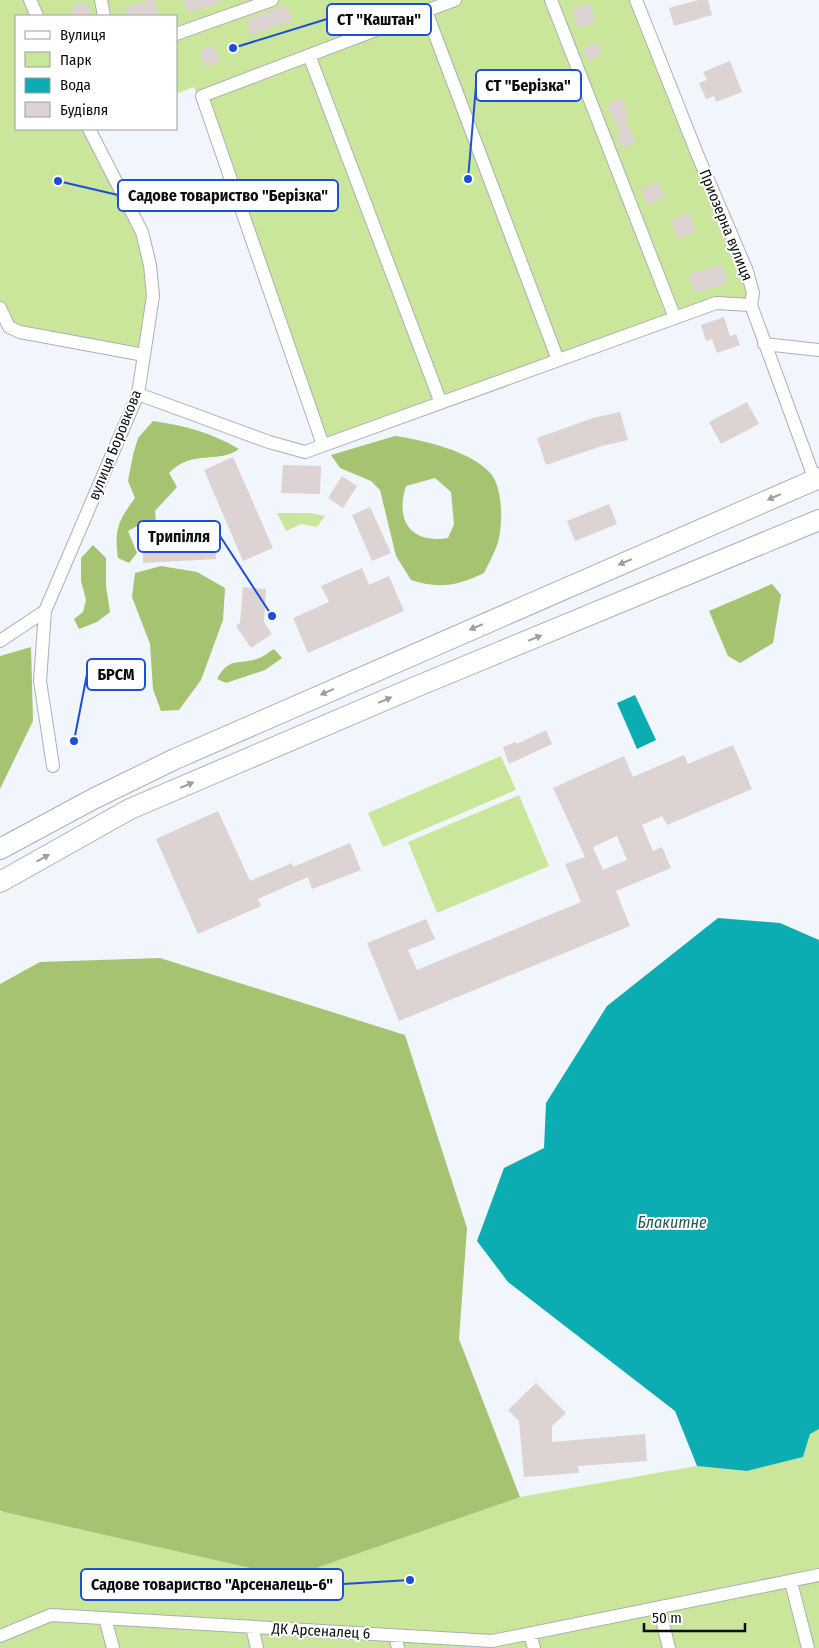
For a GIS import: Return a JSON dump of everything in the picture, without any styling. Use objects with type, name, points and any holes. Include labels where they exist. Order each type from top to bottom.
[{"type":"main road","points":[[0,849],[95,798],[175,759],[817,479]]},
{"type":"main road","points":[[0,882],[130,809],[413,688],[819,520]]},
{"type":"street","points":[[30,0],[37,15]]},
{"type":"street","points":[[101,0],[104,15]]},
{"type":"street","points":[[178,33],[272,0]]},
{"type":"street","points":[[324,445],[202,96],[455,0]]},
{"type":"street","points":[[551,0],[675,318]]},
{"type":"street","name":"Приозерна вулиця","points":[[636,0],[698,156],[747,271],[753,293],[751,306],[817,479]]},
{"type":"street","points":[[426,11],[558,360]]},
{"type":"street","points":[[309,55],[441,403]]},
{"type":"street","name":"вулиця Боровкова","points":[[53,766],[40,681],[46,611],[138,394],[153,296],[148,257],[142,232],[90,130]]},
{"type":"street","points":[[138,394],[269,442],[305,452],[716,303],[751,306]]},
{"type":"street","points":[[0,308],[9,327],[20,332],[144,355]]},
{"type":"street","points":[[764,344],[819,350]]},
{"type":"street","points":[[0,641],[46,611]]},
{"type":"street","name":"ДК Арсеналец 6","points":[[0,1636],[52,1615],[252,1627],[396,1642],[492,1641],[791,1582],[819,1574]]},
{"type":"street","points":[[791,1582],[808,1648]]},
{"type":"street","points":[[658,1608],[669,1648]]},
{"type":"street","points":[[106,1618],[113,1648]]},
{"type":"street","points":[[252,1627],[257,1648]]},
{"type":"street","points":[[530,1634],[534,1648]]},
{"type":"green space","points":[[0,0],[636,0],[747,271],[751,305],[716,303],[323,445],[194,87],[178,93],[178,15],[15,15],[15,130],[94,130],[150,265],[144,355],[20,332],[0,308]]},
{"type":"green space","points":[[153,421],[198,430],[239,449],[231,454],[187,461],[178,465],[169,473],[177,487],[155,511],[156,522],[137,526],[128,531],[137,553],[129,563],[118,558],[117,533],[121,520],[135,498],[128,481],[138,438]]},
{"type":"green space","points":[[395,436],[419,440],[446,448],[460,453],[483,466],[495,480],[501,507],[501,526],[498,542],[484,573],[465,581],[448,585],[430,585],[411,580],[396,556],[380,490],[371,481],[340,468],[331,455]],"holes":[[[435,478],[451,492],[454,524],[448,538],[435,539],[424,537],[415,533],[409,527],[404,519],[403,509],[406,486]]]},
{"type":"green space","points":[[277,513],[311,513],[325,516],[317,527],[301,524],[286,531]]},
{"type":"green space","points":[[93,545],[106,558],[106,586],[110,612],[97,622],[79,629],[74,619],[83,612],[86,600],[81,581],[81,558]]},
{"type":"green space","points":[[161,566],[197,572],[225,588],[223,620],[201,680],[179,710],[161,711],[153,689],[150,644],[132,597],[135,573]]},
{"type":"green space","points":[[772,584],[781,595],[773,643],[740,663],[728,656],[709,611]]},
{"type":"green space","points":[[31,647],[33,721],[0,789],[0,656]]},
{"type":"green space","points":[[274,649],[282,658],[265,670],[226,683],[217,679],[225,667],[234,663],[257,659]]},
{"type":"green space","points":[[501,756],[516,790],[383,847],[368,813]]},
{"type":"green space","points":[[519,795],[549,866],[437,913],[408,842]]},
{"type":"green space","points":[[160,958],[405,1035],[467,1228],[459,1339],[520,1497],[290,1577],[0,1511],[0,984],[40,962]]},
{"type":"green space","points":[[819,1428],[819,1648],[0,1648],[0,1512],[520,1497],[697,1466],[747,1471],[803,1457],[810,1434]]},
{"type":"water","points":[[635,695],[656,740],[637,749],[617,703]]},
{"type":"water","name":"Блакитне","points":[[718,918],[780,923],[819,940],[819,1429],[810,1434],[803,1457],[747,1471],[697,1466],[675,1411],[508,1282],[477,1241],[504,1168],[544,1148],[546,1103],[607,1006]]},
{"type":"building","points":[[155,0],[159,15],[127,15],[125,7]]},
{"type":"building","points":[[184,0],[221,0],[221,2],[188,13]]},
{"type":"building","points":[[698,0],[708,0],[712,15],[674,26],[669,8]]},
{"type":"building","points":[[87,2],[91,15],[74,15],[71,6]]},
{"type":"building","points":[[589,2],[596,21],[578,28],[571,10]]},
{"type":"building","points":[[287,5],[292,22],[278,25],[251,36],[246,20]]},
{"type":"building","points":[[598,43],[602,55],[588,61],[583,48]]},
{"type":"building","points":[[214,45],[220,62],[205,67],[200,50]]},
{"type":"building","points":[[730,61],[742,92],[716,102],[714,96],[706,99],[699,83],[707,80],[703,72]]},
{"type":"building","points":[[621,98],[629,116],[625,118],[636,143],[622,149],[616,134],[620,133],[607,105]]},
{"type":"building","points":[[658,182],[665,197],[648,205],[641,190]]},
{"type":"building","points":[[689,213],[696,232],[678,239],[671,220]]},
{"type":"building","points":[[722,264],[728,283],[695,293],[689,275]]},
{"type":"building","points":[[724,317],[730,336],[736,334],[740,345],[717,353],[712,339],[706,341],[701,325]]},
{"type":"building","points":[[747,402],[759,424],[721,444],[709,422]]},
{"type":"building","points":[[620,412],[628,440],[602,446],[546,465],[537,438],[593,418]]},
{"type":"building","points":[[233,457],[273,548],[243,561],[204,470]]},
{"type":"building","points":[[283,465],[321,466],[320,494],[281,493]]},
{"type":"building","points":[[342,476],[357,486],[343,508],[328,498]]},
{"type":"building","points":[[609,504],[617,524],[575,541],[567,521]]},
{"type":"building","points":[[370,507],[391,553],[372,561],[352,515]]},
{"type":"building","points":[[215,526],[216,559],[143,563],[142,530]]},
{"type":"building","points":[[362,568],[369,585],[389,576],[404,611],[308,653],[293,618],[329,602],[321,586]]},
{"type":"building","points":[[243,587],[266,589],[264,622],[272,634],[251,648],[236,626],[240,623]]},
{"type":"building","points":[[546,730],[552,744],[509,764],[503,747],[516,742],[517,744]]},
{"type":"building","points":[[733,745],[752,789],[667,825],[662,816],[642,825],[653,851],[662,847],[671,868],[616,891],[630,926],[399,1021],[367,943],[426,919],[435,939],[408,950],[417,970],[581,902],[565,864],[585,857],[553,788],[624,756],[633,777],[684,755],[688,764]],"holes":[[[617,836],[627,860],[603,870],[593,847]]]},
{"type":"building","points":[[218,811],[250,881],[292,863],[293,867],[350,843],[361,870],[312,889],[308,877],[258,899],[261,906],[198,934],[156,839]]},
{"type":"building","points":[[536,1383],[566,1413],[552,1426],[552,1442],[645,1434],[647,1461],[578,1466],[579,1473],[524,1477],[519,1421],[508,1410]]},
{"type":"place","name":"СТ \"Каштан\"","points":[[233,48]]},
{"type":"place","name":"СТ \"Берізка\"","points":[[468,179]]},
{"type":"place","name":"Садове товариство \"Берізка\"","points":[[58,181]]},
{"type":"place","name":"Трипілля","points":[[272,616]]},
{"type":"place","name":"БРСМ","points":[[74,741]]},
{"type":"place","name":"Садове товариство \"Арсеналець-6\"","points":[[410,1580]]}]
